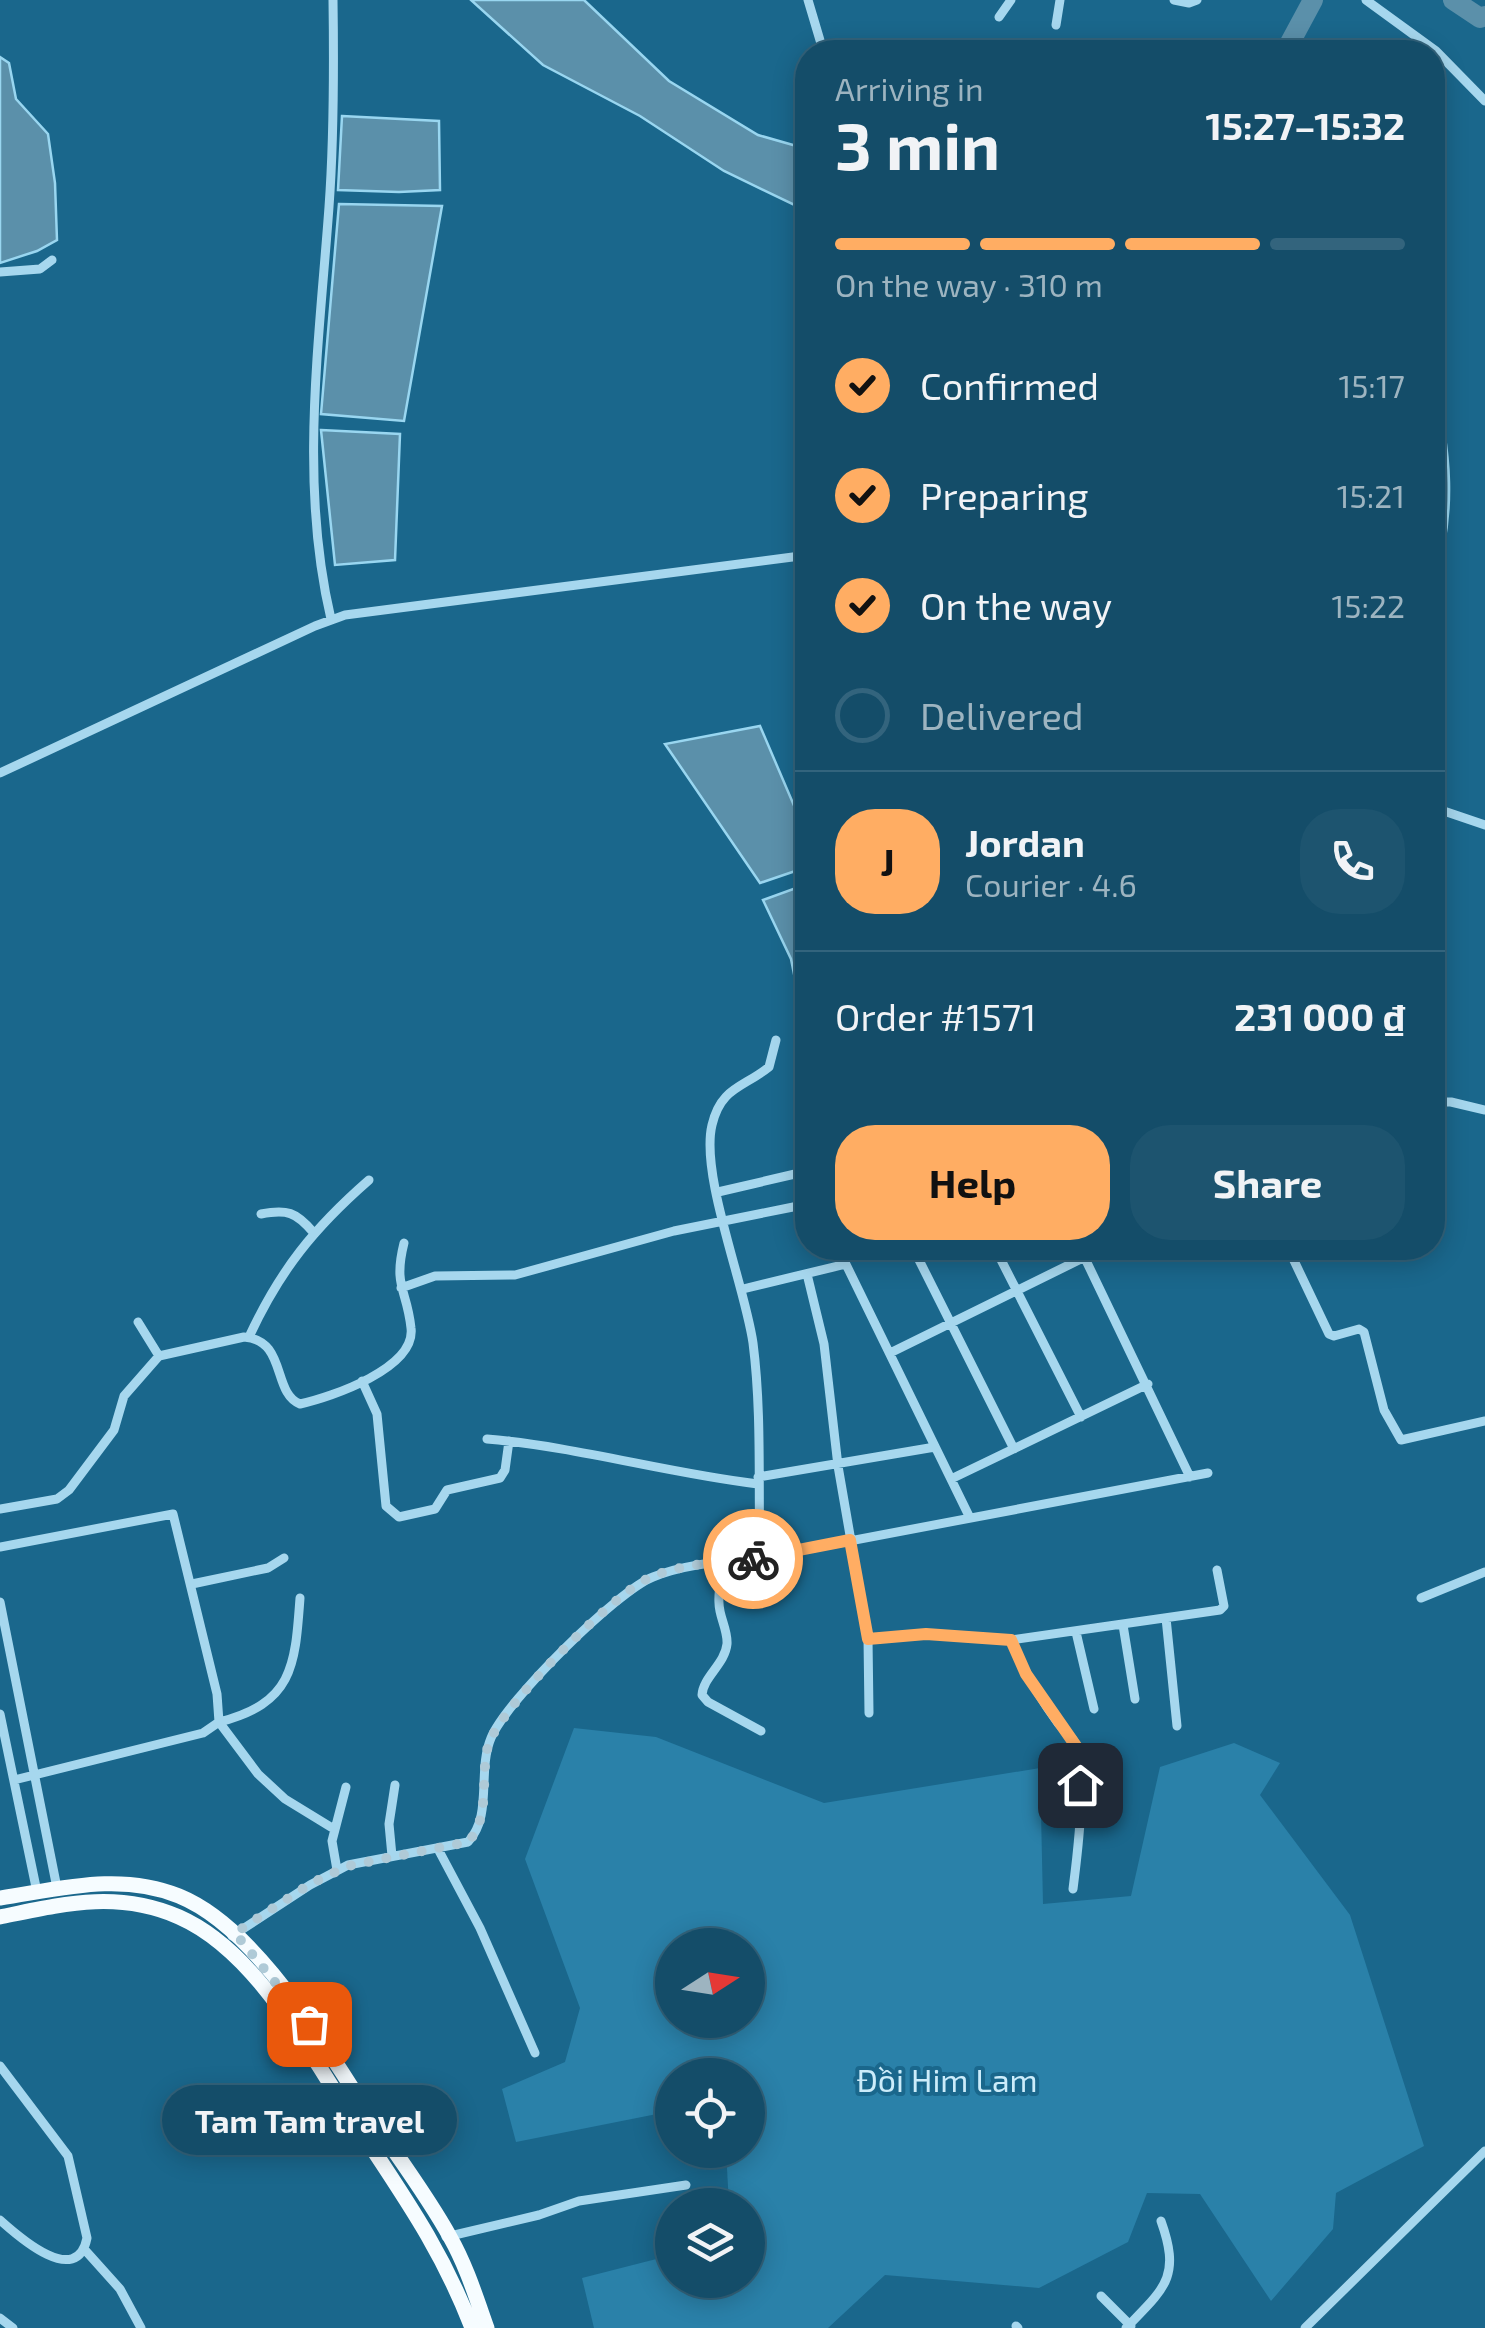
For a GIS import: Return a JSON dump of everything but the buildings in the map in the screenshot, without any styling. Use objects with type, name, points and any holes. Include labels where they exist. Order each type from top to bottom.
[{"type":"highway","points":[[0,1898],[93,1882],[152,1887],[209,1912],[235,1933],[309,2024],[442,2239],[488,2328]]},
{"type":"highway","points":[[0,1917],[96,1899],[125,1902],[179,1917],[222,1945],[298,2034],[442,2239],[448,2268],[472,2328]]},
{"type":"street","points":[[331,619],[314,510],[314,402],[330,202],[333,0]]},
{"type":"street","points":[[808,0],[820,40]]},
{"type":"street","points":[[999,17],[1011,0]]},
{"type":"street","points":[[1056,25],[1060,0]]},
{"type":"street","points":[[1174,0],[1189,4],[1197,0]]},
{"type":"street","points":[[1368,2],[1421,40]]},
{"type":"street","points":[[1445,60],[1485,101]]},
{"type":"street","points":[[0,272],[40,268],[52,260]]},
{"type":"street","points":[[0,773],[331,619],[370,610],[795,557]]},
{"type":"street","points":[[1445,811],[1485,825]]},
{"type":"street","points":[[760,1558],[755,1366],[743,1289],[710,1152],[713,1122],[728,1093],[769,1068],[776,1040]]},
{"type":"street","points":[[1445,1102],[1485,1110]]},
{"type":"street","points":[[718,1192],[795,1174]]},
{"type":"street","points":[[249,1337],[281,1277],[313,1232],[369,1180]]},
{"type":"street","points":[[400,1288],[435,1276],[515,1275],[724,1219],[795,1206]]},
{"type":"street","points":[[261,1214],[289,1211],[313,1232]]},
{"type":"street","points":[[0,1509],[57,1499],[69,1490],[114,1430],[124,1396],[132,1384],[159,1356],[249,1337],[260,1341],[271,1354],[287,1392],[296,1403],[310,1402],[396,1363],[410,1344],[412,1328],[400,1288],[398,1263],[404,1243]]},
{"type":"street","points":[[844,1260],[970,1518]]},
{"type":"street","points":[[919,1260],[1014,1449]]},
{"type":"street","points":[[1002,1260],[1081,1417]]},
{"type":"street","points":[[890,1353],[1068,1260]]},
{"type":"street","points":[[1086,1260],[1190,1476]]},
{"type":"street","points":[[1294,1260],[1329,1334],[1359,1329],[1364,1332],[1384,1410],[1401,1440],[1485,1421]]},
{"type":"street","points":[[743,1289],[846,1264]]},
{"type":"street","points":[[807,1274],[824,1344],[838,1466],[868,1639],[869,1713]]},
{"type":"street","points":[[138,1322],[159,1356]]},
{"type":"street","points":[[362,1381],[376,1414],[386,1506],[399,1517],[431,1512],[447,1490],[500,1478],[509,1441]]},
{"type":"street","points":[[951,1479],[1148,1384]]},
{"type":"street","points":[[487,1440],[573,1450],[686,1476],[758,1481],[936,1447]]},
{"type":"street","points":[[222,1945],[337,1870],[468,1842],[477,1832],[490,1738],[536,1678],[630,1588],[667,1572],[1208,1473]]},
{"type":"street","points":[[0,1547],[173,1514],[217,1694],[218,1722],[258,1774],[285,1799],[334,1829]]},
{"type":"street","points":[[192,1584],[268,1568],[284,1558]]},
{"type":"street","points":[[723,1562],[718,1600],[726,1649],[703,1686],[702,1695],[761,1730]]},
{"type":"street","points":[[868,1639],[926,1634],[1011,1640],[1223,1609],[1217,1570]]},
{"type":"street","points":[[1421,1598],[1485,1572]]},
{"type":"street","points":[[14,1780],[203,1734],[218,1722],[260,1707],[286,1682],[295,1652],[300,1598]]},
{"type":"street","points":[[0,1602],[6,1659],[57,1888]]},
{"type":"street","points":[[1166,1618],[1177,1726]]},
{"type":"street","points":[[1123,1624],[1135,1699]]},
{"type":"street","points":[[1076,1632],[1094,1709]]},
{"type":"street","points":[[1011,1640],[1026,1674],[1073,1739],[1079,1755],[1081,1831],[1073,1889]]},
{"type":"street","points":[[0,1714],[37,1892]]},
{"type":"street","points":[[392,1856],[389,1824],[395,1785]]},
{"type":"street","points":[[337,1870],[332,1845],[346,1787]]},
{"type":"street","points":[[438,1849],[480,1928],[535,2053]]},
{"type":"street","points":[[0,2066],[68,2156],[88,2238],[85,2250],[74,2258],[60,2260],[25,2242],[0,2220]]},
{"type":"street","points":[[1305,2328],[1485,2151]]},
{"type":"street","points":[[442,2239],[538,2215],[580,2200],[686,2184]]},
{"type":"street","points":[[1101,2296],[1129,2327],[1171,2271],[1172,2253],[1161,2221]]},
{"type":"street","points":[[85,2250],[120,2289],[141,2328]]},
{"type":"street","points":[[0,2318],[13,2328]]},
{"type":"green space","name":"Đồi Him Lam","points":[[574,1728],[656,1737],[824,1803],[1040,1768],[1043,1904],[1131,1896],[1160,1767],[1234,1743],[1280,1763],[1260,1795],[1350,1915],[1424,2146],[1336,2193],[1333,2229],[1271,2301],[1200,2194],[1147,2193],[1128,2242],[1039,2288],[885,2275],[828,2328],[594,2328],[582,2278],[655,2259],[655,2298],[765,2298],[765,2188],[728,2188],[727,2168],[765,2168],[765,2058],[655,2058],[655,2114],[516,2142],[502,2089],[565,2062],[580,2008],[525,1859]]},
{"type":"shaded area","points":[[471,0],[584,0],[669,81],[758,135],[795,146],[795,205],[724,171],[640,116],[543,65]]},
{"type":"shaded area","points":[[0,57],[9,63],[16,99],[48,134],[57,240],[0,263]]},
{"type":"shaded area","points":[[342,116],[439,121],[440,190],[338,190]]},
{"type":"shaded area","points":[[339,204],[442,206],[404,421],[321,414]]},
{"type":"shaded area","points":[[321,430],[400,434],[395,560],[335,565]]},
{"type":"shaded area","points":[[1445,440],[1449,482],[1445,539]]},
{"type":"shaded area","points":[[760,726],[795,808],[795,871],[760,883],[665,744]]},
{"type":"shaded area","points":[[795,888],[795,979],[791,959],[763,900]]},
{"type":"waterway","points":[[1291,40],[1313,0]]},
{"type":"waterway","points":[[1453,0],[1480,18],[1485,16]]},
{"type":"way so far","points":[[309,2024],[235,1933],[337,1870],[468,1842],[480,1821],[490,1738],[536,1678],[630,1588],[686,1567],[753,1559]]},
{"type":"place","name":"Tam Tam travel","points":[[309,2024]]},
{"type":"route","points":[[753,1559],[850,1540],[868,1639],[926,1634],[1011,1640],[1026,1674],[1073,1739],[1081,1768],[1080,1785]]}]
